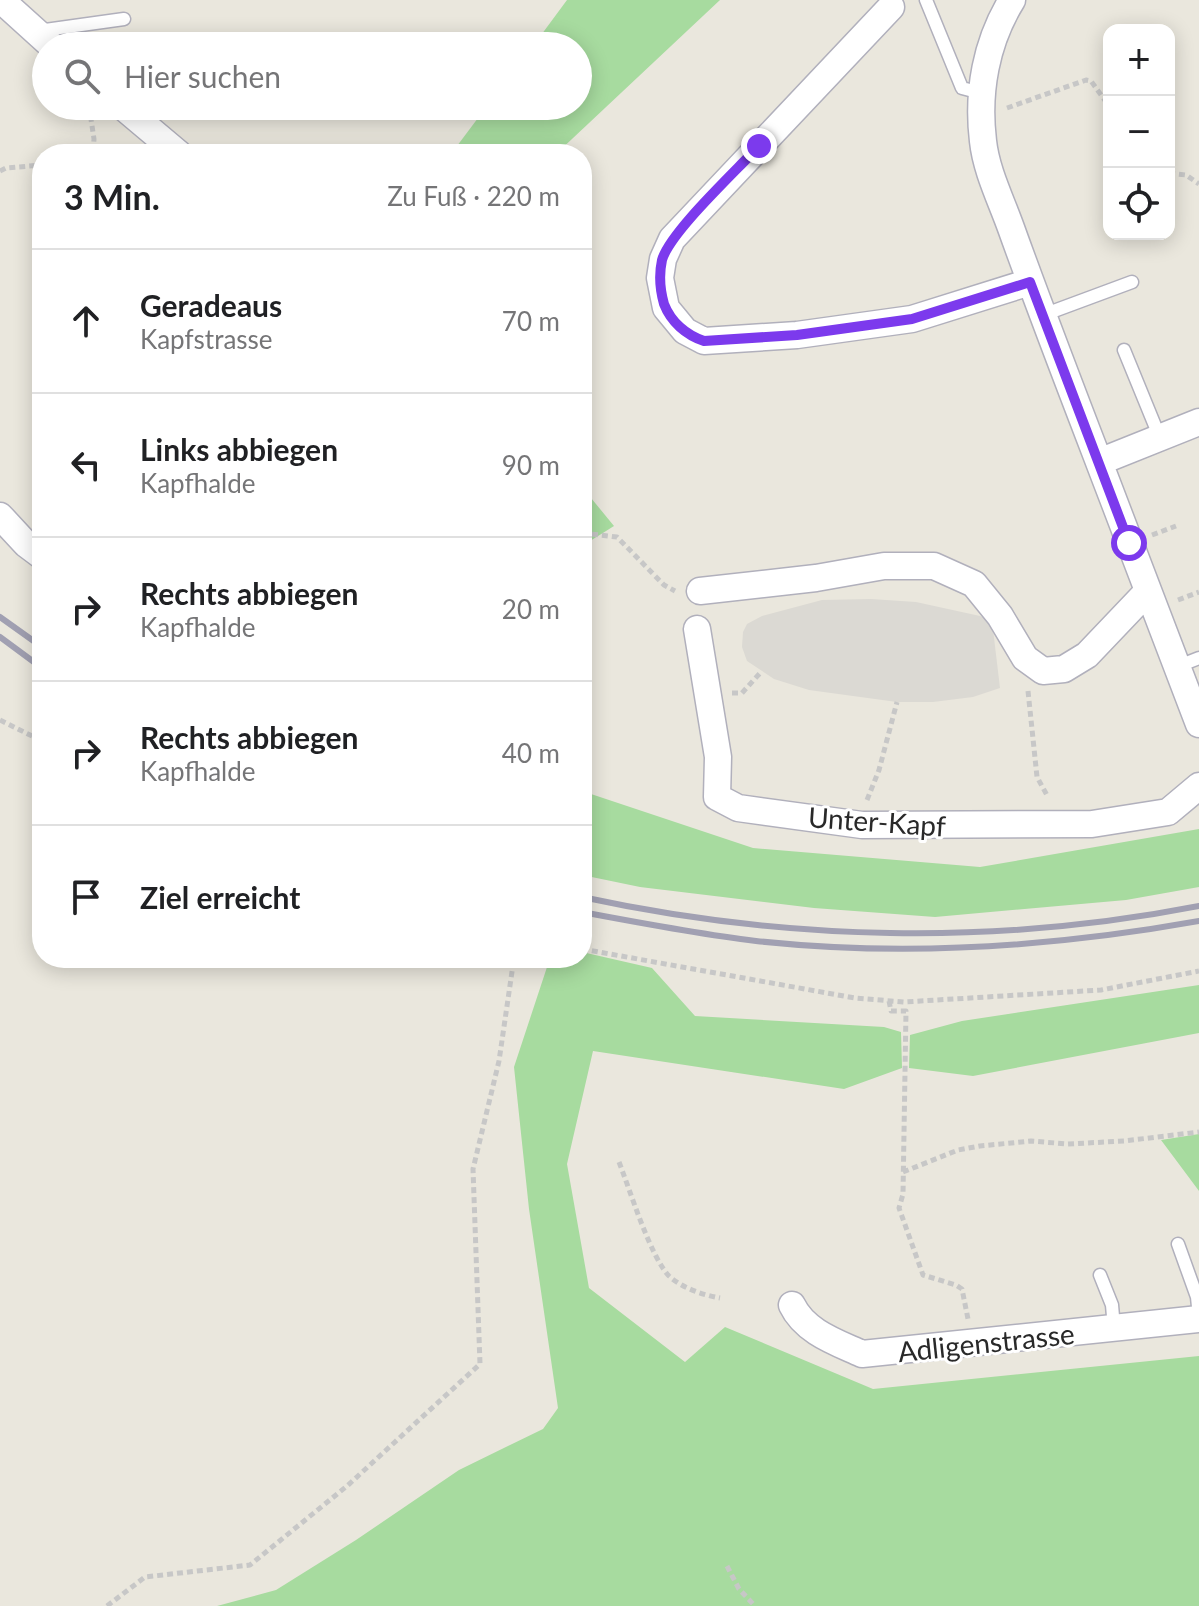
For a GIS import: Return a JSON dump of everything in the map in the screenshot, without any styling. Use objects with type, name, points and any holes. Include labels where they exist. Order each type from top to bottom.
[{"type":"street","points":[[1,0],[35,32]]},
{"type":"street","points":[[1012,0],[986,64],[981,100],[986,155],[1030,282],[1147,592],[1187,662],[1199,724]]},
{"type":"street","points":[[891,7],[672,239],[663,259],[660,278],[666,308],[685,331],[704,341],[797,335],[912,319],[1030,282]]},
{"type":"street","points":[[139,120],[167,144]]},
{"type":"street","points":[[1099,462],[1199,422]]},
{"type":"street","points":[[0,516],[32,548]]},
{"type":"street","points":[[700,591],[816,578],[884,566],[934,566],[974,584],[1000,616],[1025,658],[1043,671],[1064,669],[1087,655],[1147,592]]},
{"type":"street","name":"Unter-Kapf","points":[[697,629],[718,757],[717,797],[738,808],[858,825],[953,819],[1092,824],[1168,812],[1199,786]]},
{"type":"street","name":"Adligenstrasse","points":[[792,1305],[799,1319],[821,1335],[862,1354],[1199,1318]]},
{"type":"lane","points":[[926,0],[962,88],[981,100]]},
{"type":"lane","points":[[71,32],[124,19]]},
{"type":"lane","points":[[1043,315],[1132,282]]},
{"type":"lane","points":[[1124,350],[1160,438]]},
{"type":"lane","points":[[1178,1244],[1197,1297],[1199,1318]]},
{"type":"lane","points":[[1100,1275],[1112,1305],[1114,1328]]},
{"type":"path","points":[[981,100],[1003,109],[1086,80],[1091,81],[1103,98]]},
{"type":"path","points":[[91,120],[94,144]]},
{"type":"path","points":[[0,171],[32,166]]},
{"type":"path","points":[[1175,174],[1186,175],[1199,184]]},
{"type":"path","points":[[592,534],[617,537],[664,585],[680,593],[700,591]]},
{"type":"path","points":[[1039,668],[1027,692],[1037,777],[1048,797],[1045,804]]},
{"type":"path","points":[[707,692],[742,693],[761,672]]},
{"type":"path","points":[[879,770],[897,702]]},
{"type":"path","points":[[0,720],[32,736]]},
{"type":"path","points":[[592,951],[839,996],[889,1001],[1101,990],[1199,971]]},
{"type":"path","points":[[107,1606],[145,1577],[250,1565],[347,1486],[480,1364],[473,1169],[499,1061],[513,968]]},
{"type":"path","points":[[889,1001],[891,1011],[906,1011],[903,1194],[899,1208],[923,1275],[962,1289],[968,1321]]},
{"type":"path","points":[[903,1172],[958,1150],[980,1146],[1031,1141],[1068,1144],[1124,1141],[1199,1132]]},
{"type":"path","points":[[619,1162],[654,1250],[669,1275],[687,1287],[720,1298]]},
{"type":"path","points":[[727,1566],[749,1605]]},
{"type":"green space","points":[[567,0],[720,0],[567,144],[458,144],[476,120],[592,120],[592,32],[543,32]]},
{"type":"green space","points":[[592,499],[614,526],[592,540]]},
{"type":"green space","points":[[592,794],[753,848],[980,867],[1199,829],[1199,887],[1126,900],[935,917],[814,908],[640,887],[592,877]]},
{"type":"green space","points":[[592,954],[652,968],[695,1016],[884,1027],[901,1032],[902,1068],[844,1089],[593,1051],[567,1164],[589,1288],[685,1362],[725,1327],[873,1389],[1199,1356],[1199,1606],[217,1606],[276,1590],[459,1470],[543,1429],[558,1408],[529,1209],[514,1067],[547,968],[592,968]]},
{"type":"green space","points":[[1199,985],[1199,1033],[973,1076],[909,1068],[910,1035],[962,1021]]},
{"type":"green space","points":[[1199,1134],[1199,1191],[1161,1140]]},
{"type":"shaded area","points":[[822,600],[916,602],[992,621],[1000,688],[973,697],[897,702],[809,690],[774,679],[747,661],[742,647],[743,632],[747,624],[762,616]]},
{"type":"railway","points":[[0,617],[32,640]]},
{"type":"railway","points":[[0,637],[32,661]]},
{"type":"railway","points":[[592,899],[735,923],[890,933],[1045,928],[1199,906]]},
{"type":"railway","points":[[592,914],[756,941],[923,949],[1034,943],[1199,921]]},
{"type":"route","points":[[759,146],[672,239],[663,259],[660,278],[666,308],[674,322],[693,337],[704,341],[797,335],[912,319],[1030,282],[1129,543]]}]
